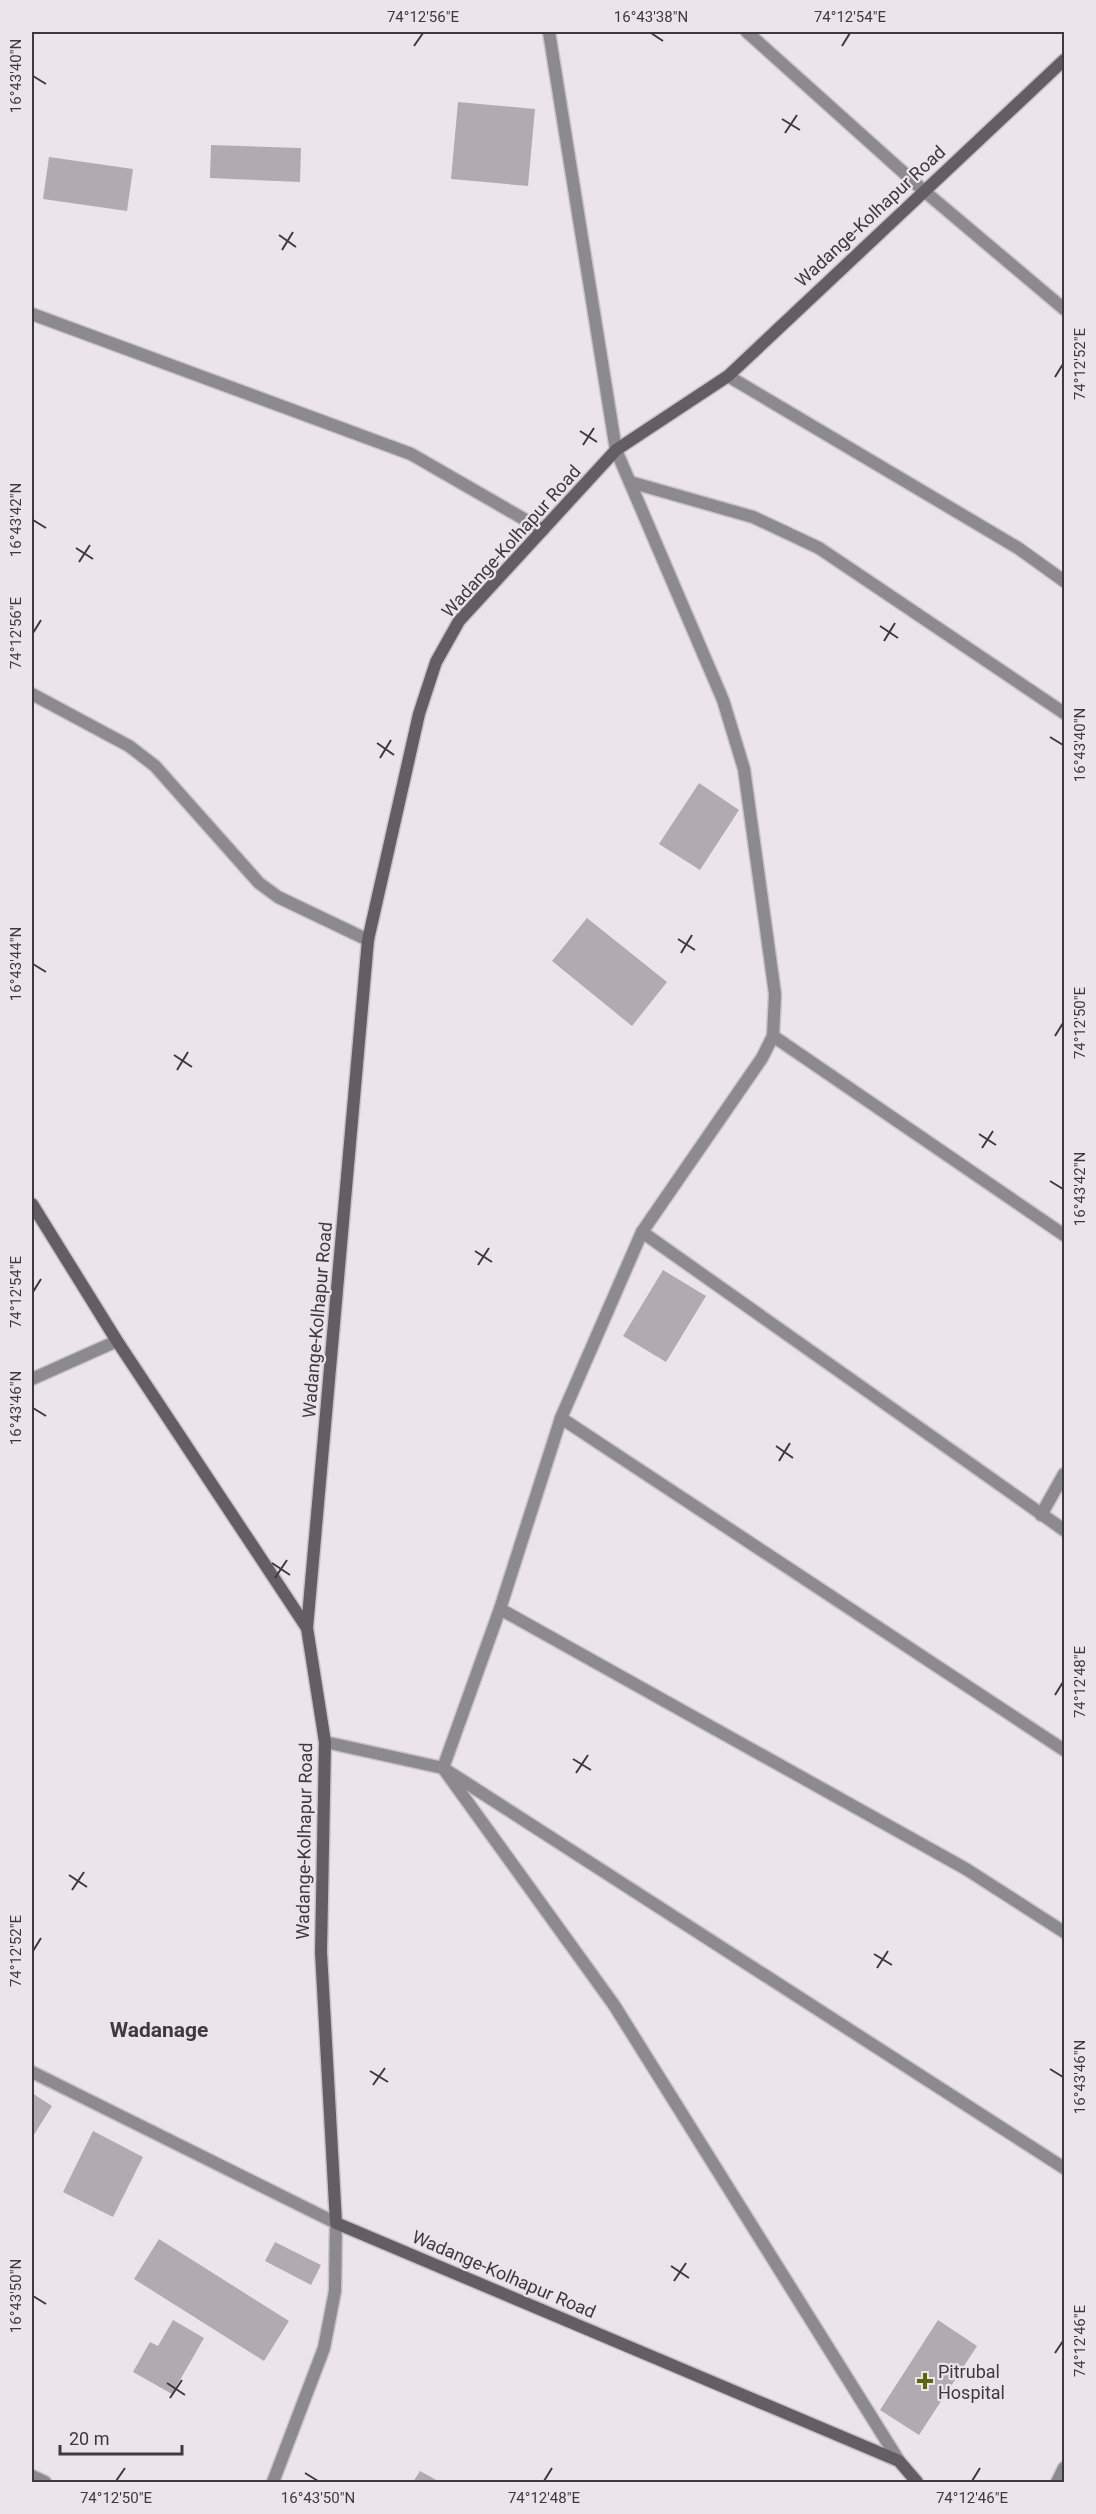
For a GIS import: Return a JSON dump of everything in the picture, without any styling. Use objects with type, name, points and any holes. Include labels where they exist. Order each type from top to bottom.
[{"type":"main road","name":"Wadange-Kolhapur Road","points":[[917,2482],[899,2461],[336,2223],[321,1953],[325,1742],[307,1628],[368,940],[419,714],[436,662],[459,621],[616,450],[728,376],[923,190],[1065,60]]},
{"type":"main road","points":[[32,1204],[117,1341],[307,1628]]},
{"type":"street","points":[[444,1768],[500,1609],[561,1418],[642,1232],[748,1080],[773,1036],[775,994],[744,769],[723,700],[616,450],[549,32]]},
{"type":"street","points":[[747,32],[923,190],[1065,309]]},
{"type":"street","points":[[32,314],[411,454],[543,530]]},
{"type":"street","points":[[728,376],[1018,548],[1065,580]]},
{"type":"street","points":[[630,482],[753,517],[819,548],[1065,713]]},
{"type":"street","points":[[32,694],[129,746],[155,766],[243,868],[265,888],[278,897],[368,940]]},
{"type":"street","points":[[773,1036],[1065,1235]]},
{"type":"street","points":[[642,1232],[1065,1530]]},
{"type":"street","points":[[32,1379],[117,1341]]},
{"type":"street","points":[[561,1418],[1065,1750]]},
{"type":"street","points":[[1041,1515],[1065,1474]]},
{"type":"street","points":[[500,1609],[966,1869],[1065,1932]]},
{"type":"street","points":[[325,1742],[444,1768],[1065,2168]]},
{"type":"street","points":[[444,1768],[614,2005],[899,2461]]},
{"type":"street","points":[[32,2072],[336,2223],[334,2291],[324,2348],[273,2482]]},
{"type":"street","points":[[1057,2482],[1065,2468]]},
{"type":"street","points":[[32,2476],[45,2482]]},
{"type":"building","points":[[458,102],[535,109],[528,186],[451,179]]},
{"type":"building","points":[[211,145],[301,148],[300,182],[210,178]]},
{"type":"building","points":[[49,157],[133,169],[127,211],[43,199]]},
{"type":"building","points":[[699,783],[739,810],[700,870],[659,844]]},
{"type":"building","points":[[587,918],[667,982],[632,1026],[552,961]]},
{"type":"building","points":[[663,1270],[706,1296],[666,1362],[623,1336]]},
{"type":"building","points":[[32,2093],[52,2106],[32,2138]]},
{"type":"building","points":[[93,2131],[143,2157],[113,2217],[63,2192]]},
{"type":"building","points":[[159,2239],[289,2321],[264,2361],[134,2279]]},
{"type":"building","points":[[275,2242],[321,2265],[311,2285],[265,2261]]},
{"type":"building","points":[[173,2320],[204,2338],[172,2394],[133,2372],[150,2342],[158,2346]]},
{"type":"building","points":[[938,2320],[977,2346],[919,2435],[880,2410]]},
{"type":"building","points":[[420,2471],[440,2482],[413,2482]]},
{"type":"place","name":"Pitrubal Hospital","points":[[925,2381]]},
{"type":"district","name":"Wadanage","points":[[159,2030]]}]
